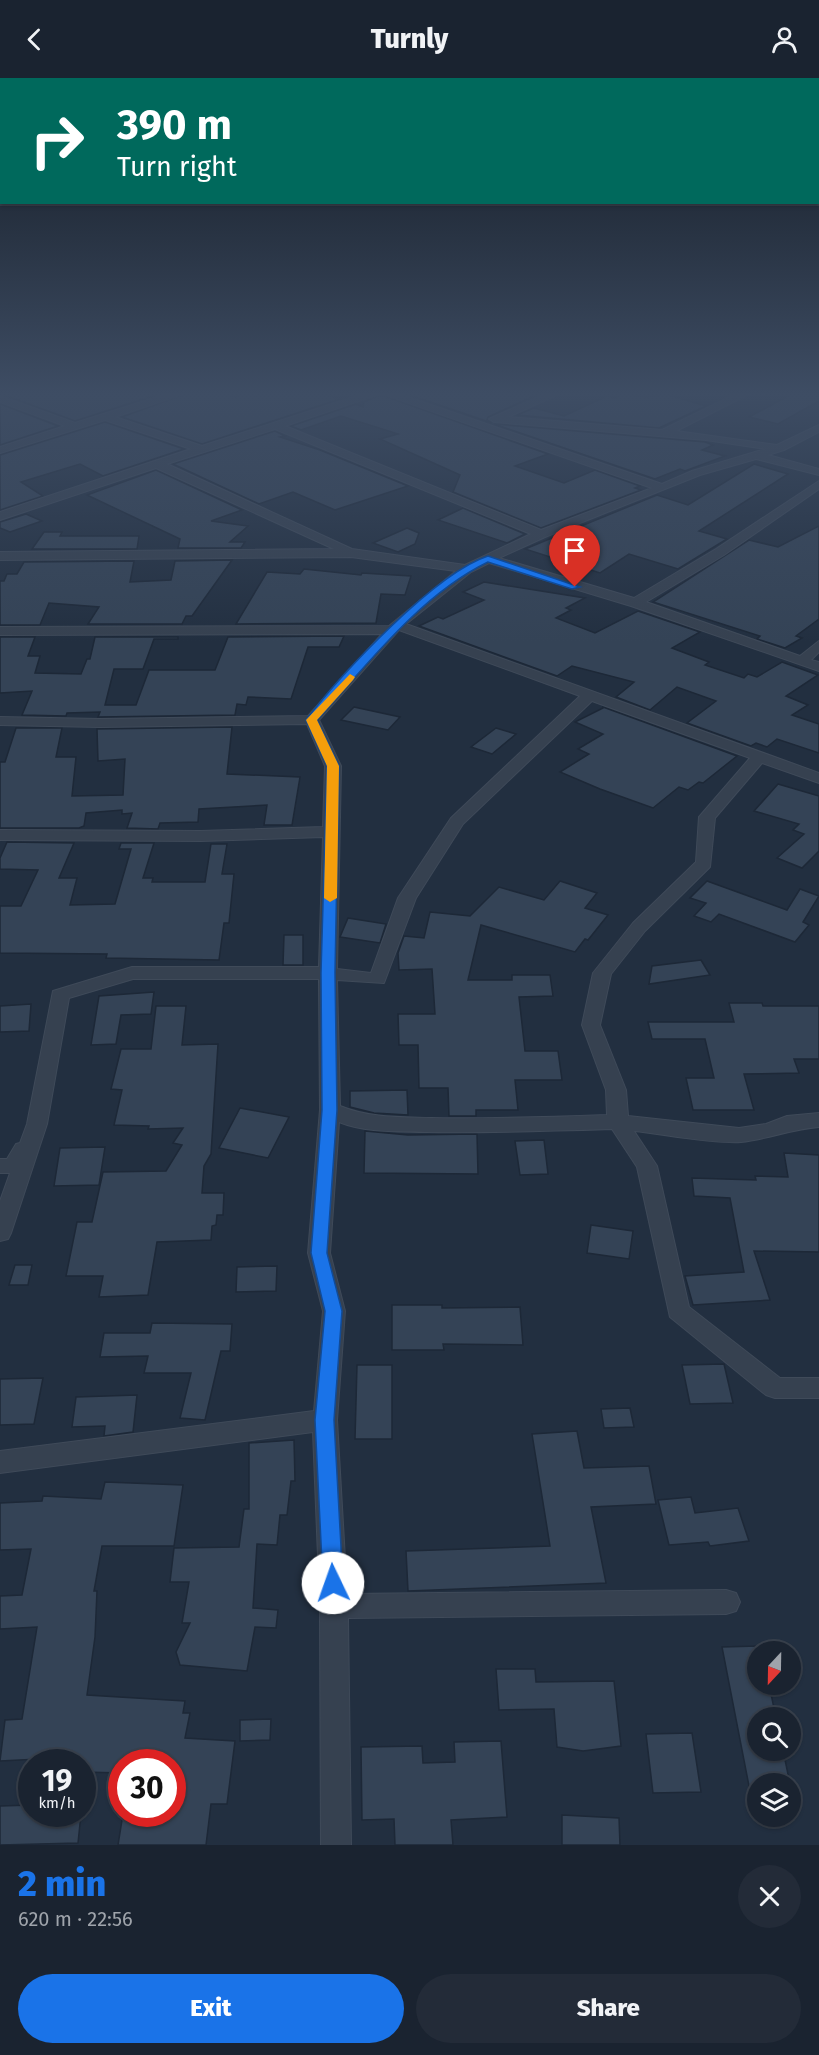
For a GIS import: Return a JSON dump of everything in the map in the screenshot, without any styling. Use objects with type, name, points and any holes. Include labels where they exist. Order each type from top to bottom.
[{"type":"street","points":[[0,516],[123,476]]},
{"type":"street","points":[[184,476],[351,553]]},
{"type":"street","points":[[400,476],[541,534]]},
{"type":"street","points":[[628,476],[663,488]]},
{"type":"street","points":[[0,721],[100,723],[312,720],[394,628],[467,569],[541,534],[688,476]]},
{"type":"street","points":[[636,603],[720,552],[819,484]]},
{"type":"street","points":[[0,556],[351,553],[467,569]]},
{"type":"street","points":[[488,559],[636,603],[819,667]]},
{"type":"street","points":[[0,631],[394,628],[655,717],[819,778]]},
{"type":"street","points":[[802,661],[819,645]]},
{"type":"street","points":[[0,1233],[37,1124],[60,995],[132,973],[328,973],[378,979],[407,898],[457,821],[590,695]]},
{"type":"street","points":[[312,720],[333,766],[328,973],[330,1110],[319,1253],[334,1311],[325,1420],[334,1606],[336,1845]]},
{"type":"street","points":[[759,757],[707,817],[704,863],[639,927],[602,973],[591,1025],[616,1090],[618,1122],[647,1166],[678,1311],[775,1388],[819,1388]]},
{"type":"street","points":[[0,834],[201,836],[332,832]]},
{"type":"street","points":[[330,1110],[354,1120],[393,1124],[477,1126],[618,1122],[739,1135],[769,1130],[787,1123],[819,1120]]},
{"type":"street","points":[[0,1166],[14,1166],[37,1124]]},
{"type":"street","points":[[0,1462],[325,1420]]},
{"type":"street","points":[[334,1606],[726,1602]]},
{"type":"building","points":[[0,476],[39,476],[21,482],[43,496],[0,510]]},
{"type":"building","points":[[138,476],[170,476],[242,510],[211,521],[248,526],[230,542],[245,542],[241,548],[178,548],[180,539],[87,495]]},
{"type":"building","points":[[200,476],[385,476],[408,486],[335,510],[293,492],[259,504]]},
{"type":"building","points":[[459,476],[545,476],[564,483],[580,476],[613,476],[640,486],[635,488],[641,490],[541,528],[453,492]]},
{"type":"building","points":[[734,476],[784,476],[699,531],[727,539],[678,569],[629,554],[600,573],[525,549],[657,495],[688,505]]},
{"type":"building","points":[[463,508],[525,534],[507,543],[438,520]]},
{"type":"building","points":[[26,514],[42,521],[10,532],[0,528],[0,522]]},
{"type":"building","points":[[819,526],[819,619],[796,636],[802,638],[785,648],[757,639],[760,636],[653,602],[749,540],[778,547]]},
{"type":"building","points":[[407,528],[419,533],[415,544],[398,552],[373,543]]},
{"type":"building","points":[[44,532],[62,532],[60,536],[139,536],[137,549],[32,549]]},
{"type":"building","points":[[232,560],[192,616],[186,616],[182,624],[88,624],[99,607],[49,603],[40,625],[0,625],[0,581],[4,581],[7,574],[17,574],[24,562],[134,561],[130,582],[171,580],[175,561]]},
{"type":"building","points":[[304,569],[361,575],[362,573],[411,576],[405,595],[381,594],[376,623],[236,624],[267,572],[300,574]]},
{"type":"building","points":[[484,582],[585,598],[566,608],[571,610],[556,618],[595,633],[638,611],[700,632],[672,648],[709,662],[705,665],[744,678],[748,674],[757,677],[782,662],[818,675],[786,696],[808,705],[792,715],[819,724],[819,753],[777,739],[767,747],[756,743],[751,746],[687,723],[716,701],[677,687],[650,710],[616,697],[634,682],[572,666],[557,676],[419,626],[438,617],[443,619],[484,600],[463,592]]},
{"type":"building","points":[[344,636],[339,647],[308,647],[291,699],[248,697],[246,705],[237,704],[235,715],[98,717],[100,712],[67,713],[66,716],[22,715],[32,691],[0,693],[0,637],[35,637],[28,656],[40,656],[35,673],[81,674],[87,659],[90,659],[95,637],[178,637],[178,639],[154,639],[143,669],[114,669],[105,705],[136,705],[149,670],[215,670],[228,637]]},
{"type":"building","points":[[354,707],[400,717],[388,730],[341,720]]},
{"type":"building","points":[[603,708],[737,756],[703,783],[699,782],[688,790],[679,787],[653,808],[560,772],[589,754],[578,749],[603,734],[575,722]]},
{"type":"building","points":[[232,727],[227,774],[300,777],[292,825],[264,825],[267,805],[199,809],[198,822],[160,823],[158,829],[127,828],[132,813],[122,814],[122,810],[86,813],[84,826],[79,828],[0,828],[0,762],[5,762],[16,728],[62,728],[56,757],[76,757],[72,796],[123,795],[125,759],[98,761],[97,729]]},
{"type":"building","points":[[496,728],[516,734],[492,754],[471,747]]},
{"type":"building","points":[[778,784],[819,796],[819,851],[802,868],[777,858],[804,834],[793,830],[799,824],[754,811]]},
{"type":"building","points":[[7,842],[74,843],[59,878],[77,878],[70,905],[115,904],[131,849],[119,849],[121,843],[154,843],[143,878],[153,878],[152,882],[205,882],[211,844],[227,844],[222,874],[234,874],[229,923],[224,923],[219,960],[106,958],[107,954],[0,953],[0,906],[21,906],[38,870],[0,869],[0,858]]},
{"type":"building","points":[[560,881],[597,893],[585,908],[608,915],[588,940],[585,939],[575,952],[481,925],[468,980],[512,980],[512,975],[550,975],[553,996],[519,997],[525,1051],[558,1051],[562,1080],[515,1080],[518,1110],[476,1110],[476,1116],[449,1116],[448,1088],[419,1088],[418,1045],[399,1045],[398,1014],[435,1014],[432,969],[399,970],[398,953],[404,936],[424,938],[430,912],[470,916],[499,887],[544,900]]},
{"type":"building","points":[[707,881],[787,910],[800,889],[819,896],[803,922],[809,925],[795,942],[719,914],[711,922],[694,916],[706,903],[690,898]]},
{"type":"building","points":[[348,918],[386,924],[380,943],[340,937]]},
{"type":"building","points":[[284,935],[303,935],[303,965],[283,965]]},
{"type":"building","points":[[701,960],[710,975],[649,984],[652,966]]},
{"type":"building","points":[[154,992],[151,1014],[121,1015],[116,1044],[91,1045],[99,996]]},
{"type":"building","points":[[729,1003],[762,1003],[763,1006],[819,1006],[819,1059],[794,1059],[799,1073],[744,1074],[754,1110],[693,1110],[686,1078],[714,1078],[705,1039],[652,1039],[648,1022],[734,1022]]},
{"type":"building","points":[[31,1004],[29,1031],[0,1032],[0,1006]]},
{"type":"building","points":[[156,1006],[186,1006],[182,1045],[218,1044],[211,1154],[204,1166],[202,1193],[224,1193],[223,1215],[217,1215],[216,1225],[212,1226],[211,1240],[157,1242],[148,1295],[99,1297],[103,1276],[66,1276],[77,1222],[92,1222],[103,1172],[166,1171],[182,1145],[173,1143],[183,1128],[148,1129],[149,1126],[114,1125],[122,1090],[111,1089],[121,1049],[151,1049]]},
{"type":"building","points":[[407,1090],[408,1115],[374,1113],[350,1107],[350,1091]]},
{"type":"building","points":[[240,1108],[289,1117],[268,1158],[219,1148]]},
{"type":"building","points":[[365,1131],[408,1135],[477,1134],[478,1174],[364,1173]]},
{"type":"building","points":[[544,1140],[548,1174],[520,1175],[515,1141]]},
{"type":"building","points":[[105,1147],[99,1185],[54,1186],[60,1148]]},
{"type":"building","points":[[784,1153],[819,1155],[819,1252],[754,1251],[770,1300],[693,1305],[685,1276],[744,1272],[730,1198],[694,1196],[692,1178],[756,1180],[755,1176],[788,1177]]},
{"type":"building","points":[[591,1225],[633,1231],[629,1259],[587,1253]]},
{"type":"building","points":[[15,1265],[32,1265],[28,1285],[9,1285]]},
{"type":"building","points":[[277,1266],[276,1291],[236,1292],[237,1267]]},
{"type":"building","points":[[392,1305],[442,1305],[442,1308],[520,1307],[523,1345],[443,1344],[444,1350],[392,1350]]},
{"type":"building","points":[[152,1323],[232,1324],[230,1351],[221,1351],[205,1420],[180,1418],[191,1373],[144,1373],[148,1356],[100,1357],[104,1333],[150,1333]]},
{"type":"building","points":[[724,1364],[733,1403],[690,1404],[682,1365]]},
{"type":"building","points":[[357,1365],[392,1365],[392,1439],[355,1439]]},
{"type":"building","points":[[43,1378],[34,1424],[0,1425],[0,1379]]},
{"type":"building","points":[[137,1395],[133,1432],[104,1436],[105,1426],[72,1427],[76,1397]]},
{"type":"building","points":[[630,1408],[634,1427],[604,1428],[601,1409]]},
{"type":"building","points":[[577,1431],[584,1468],[649,1466],[656,1504],[591,1507],[606,1583],[408,1591],[406,1551],[550,1546],[532,1434]]},
{"type":"building","points":[[294,1440],[295,1481],[291,1481],[287,1515],[280,1515],[277,1545],[257,1544],[253,1608],[278,1610],[276,1628],[255,1627],[247,1671],[180,1665],[176,1652],[190,1623],[182,1623],[189,1582],[170,1582],[174,1548],[239,1547],[244,1509],[249,1509],[249,1443]]},
{"type":"building","points":[[105,1482],[183,1485],[174,1546],[102,1546],[94,1591],[97,1591],[95,1637],[87,1695],[185,1701],[183,1713],[190,1713],[185,1738],[235,1741],[227,1804],[211,1804],[206,1845],[118,1845],[121,1827],[186,1827],[186,1749],[108,1749],[108,1773],[96,1772],[96,1749],[18,1749],[18,1760],[0,1761],[5,1720],[22,1719],[37,1627],[0,1629],[0,1596],[22,1595],[31,1549],[0,1550],[0,1503],[42,1501],[43,1496],[101,1499]]},
{"type":"building","points":[[691,1497],[695,1513],[738,1508],[749,1541],[710,1546],[708,1542],[669,1545],[658,1500]]},
{"type":"building","points":[[747,1646],[747,1695],[771,1695],[774,1707],[747,1707],[747,1761],[785,1761],[788,1773],[747,1773],[747,1776],[722,1647]]},
{"type":"building","points":[[496,1669],[535,1669],[536,1682],[614,1681],[621,1746],[583,1751],[557,1747],[554,1709],[499,1710]]},
{"type":"building","points":[[271,1719],[270,1740],[240,1741],[240,1720]]},
{"type":"building","points":[[692,1733],[701,1792],[653,1793],[646,1734]]},
{"type":"building","points":[[501,1741],[507,1817],[451,1820],[453,1845],[395,1845],[394,1819],[362,1820],[361,1747],[422,1746],[423,1763],[455,1762],[454,1742]]},
{"type":"building","points":[[18,1805],[18,1827],[80,1827],[78,1843],[0,1845],[0,1806]]},
{"type":"building","points":[[562,1815],[619,1818],[620,1845],[562,1845]]},
{"type":"slow traffic","points":[[330,898],[333,766],[312,720],[350,677]]},
{"type":"route","points":[[333,1583],[325,1420],[334,1311],[319,1253],[330,1110],[328,973],[333,766],[312,720],[397,625],[467,569],[488,559],[575,587]]}]
